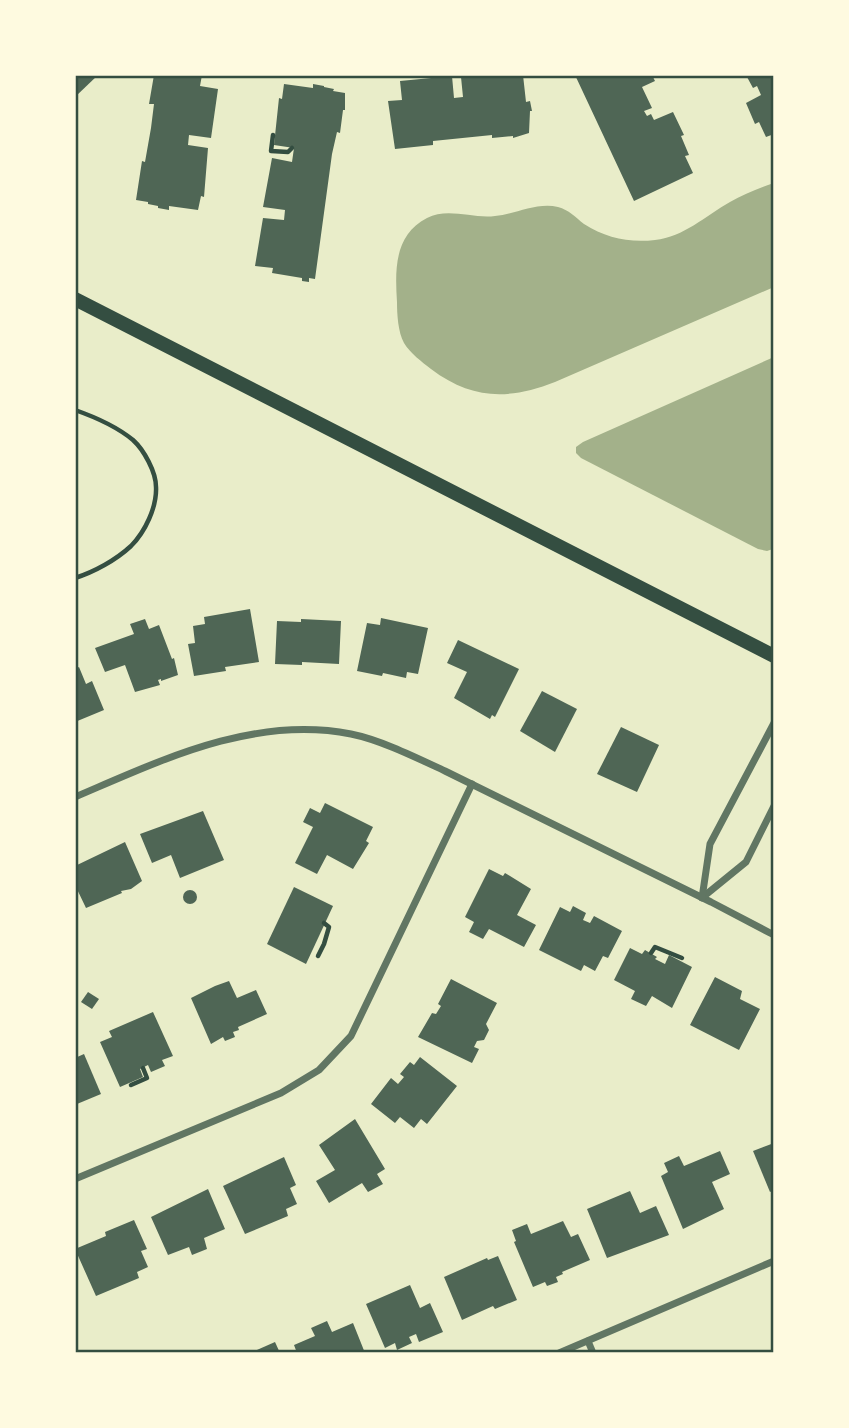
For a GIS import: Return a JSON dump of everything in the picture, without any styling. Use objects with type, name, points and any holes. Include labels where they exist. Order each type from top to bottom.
[{"type":"main road","points":[[75,299],[774,656]]},
{"type":"street","points":[[702,898],[710,844],[774,723]]},
{"type":"street","points":[[75,797],[174,755],[231,737],[291,729],[352,734],[412,755],[774,935]]},
{"type":"street","points":[[75,1180],[281,1093],[319,1070],[351,1036],[472,785]]},
{"type":"street","points":[[702,898],[746,862],[774,806]]},
{"type":"street","points":[[559,1353],[774,1261]]},
{"type":"street","points":[[588,1341],[593,1353]]},
{"type":"path","points":[[273,135],[271,151],[288,152],[292,148]]},
{"type":"path","points":[[75,410],[100,419],[133,440],[147,459],[156,487],[150,517],[132,545],[93,572],[75,578]]},
{"type":"path","points":[[318,956],[329,927],[324,923]]},
{"type":"path","points":[[651,953],[654,947],[682,958]]},
{"type":"path","points":[[131,1085],[147,1078],[143,1068]]},
{"type":"shaded area","points":[[774,183],[774,287],[555,382],[506,394],[491,394],[461,387],[416,357],[402,339],[396,290],[399,254],[408,234],[427,218],[443,213],[495,216],[550,206],[565,210],[592,229],[609,236],[636,241],[655,240],[675,235],[730,202]]},
{"type":"shaded area","points":[[774,357],[773,549],[758,549],[576,453],[576,447],[583,442]]},
{"type":"building","points":[[75,75],[98,75],[75,97]]},
{"type":"building","points":[[154,75],[202,75],[200,86],[218,89],[211,138],[189,135],[188,145],[208,148],[204,197],[201,196],[198,210],[169,206],[169,210],[136,200],[151,128],[154,104],[149,104]]},
{"type":"building","points":[[523,75],[526,102],[530,101],[532,111],[529,133],[513,138],[492,138],[492,135],[433,141],[433,145],[395,149],[388,101],[402,100],[400,81],[452,76],[454,98],[463,97],[461,77]]},
{"type":"building","points":[[575,75],[652,75],[655,81],[642,87],[652,108],[644,111],[647,116],[651,114],[654,120],[673,112],[684,135],[681,136],[689,155],[685,156],[693,173],[634,201]]},
{"type":"building","points":[[774,75],[774,134],[766,137],[759,122],[755,124],[746,103],[761,95],[757,86],[753,88],[747,77]]},
{"type":"building","points":[[284,84],[313,88],[313,84],[345,93],[345,110],[332,154],[315,279],[309,278],[309,282],[302,281],[302,278],[272,273],[273,268],[255,266],[263,218],[284,220],[285,210],[263,207],[272,158],[292,162],[294,148],[274,145],[279,98],[282,99]]},
{"type":"building","points":[[250,609],[259,662],[225,667],[226,671],[194,676],[188,644],[195,643],[193,626],[205,624],[204,617]]},
{"type":"building","points":[[381,618],[428,628],[418,674],[407,672],[406,678],[357,671],[367,623],[380,625]]},
{"type":"building","points":[[145,619],[149,629],[159,625],[172,659],[174,658],[178,675],[158,680],[160,685],[135,692],[125,665],[105,672],[95,648],[134,634],[130,624]]},
{"type":"building","points":[[301,619],[341,621],[339,664],[275,664],[277,621],[301,622]]},
{"type":"building","points":[[458,640],[519,669],[495,717],[492,715],[490,719],[454,698],[467,672],[447,663]]},
{"type":"building","points":[[79,667],[86,684],[92,681],[104,710],[75,722],[75,669]]},
{"type":"building","points":[[542,691],[577,709],[555,752],[520,731]]},
{"type":"building","points":[[621,727],[659,745],[637,792],[597,774]]},
{"type":"building","points":[[325,803],[373,827],[366,841],[369,843],[353,869],[327,855],[317,874],[295,863],[313,827],[303,822],[310,808],[320,813]]},
{"type":"building","points":[[203,811],[224,860],[180,878],[171,855],[152,863],[140,834]]},
{"type":"building","points":[[125,842],[142,881],[131,889],[86,908],[75,885],[75,866]]},
{"type":"building","points":[[489,869],[503,876],[505,873],[531,889],[517,915],[536,925],[524,947],[489,929],[483,939],[469,932],[474,922],[465,917]]},
{"type":"building","points":[[294,887],[333,906],[306,964],[267,944]]},
{"type":"building","points":[[190,890],[195,892],[195,902],[190,904],[185,902],[183,897],[185,892]]},
{"type":"building","points":[[573,906],[586,913],[583,920],[590,923],[594,916],[622,931],[608,958],[603,956],[595,971],[584,965],[581,971],[539,950],[560,907],[570,912]]},
{"type":"building","points":[[630,948],[642,954],[645,950],[665,964],[669,955],[692,967],[672,1008],[652,996],[646,1006],[631,999],[635,991],[614,980]]},
{"type":"building","points":[[715,977],[742,991],[740,999],[760,1009],[739,1050],[690,1025]]},
{"type":"building","points":[[451,979],[497,1003],[486,1024],[489,1030],[484,1040],[477,1041],[474,1047],[479,1049],[472,1063],[418,1037],[432,1013],[436,1014],[441,1006],[438,1004]]},
{"type":"building","points":[[229,981],[237,998],[256,990],[267,1014],[238,1027],[239,1030],[233,1032],[235,1037],[225,1041],[223,1037],[211,1044],[191,998]]},
{"type":"building","points":[[88,992],[99,999],[92,1009],[81,1002]]},
{"type":"building","points":[[153,1012],[173,1056],[162,1060],[165,1066],[151,1072],[148,1065],[140,1069],[143,1077],[120,1087],[100,1042],[112,1037],[109,1031]]},
{"type":"building","points":[[84,1054],[101,1094],[77,1104],[75,1058]]},
{"type":"building","points":[[420,1057],[457,1086],[427,1124],[421,1119],[414,1128],[400,1117],[395,1123],[371,1104],[391,1078],[398,1084],[404,1077],[400,1074],[410,1062],[414,1065]]},
{"type":"building","points":[[355,1119],[385,1169],[377,1174],[383,1184],[368,1192],[362,1183],[329,1203],[316,1181],[335,1170],[319,1145]]},
{"type":"building","points":[[774,1143],[774,1190],[770,1192],[753,1151]]},
{"type":"building","points":[[720,1151],[730,1174],[712,1182],[724,1209],[683,1229],[661,1176],[668,1172],[664,1163],[679,1156],[684,1166]]},
{"type":"building","points":[[284,1157],[296,1185],[290,1188],[297,1204],[286,1209],[288,1216],[245,1234],[223,1186]]},
{"type":"building","points":[[208,1189],[225,1229],[204,1238],[207,1249],[192,1255],[189,1247],[168,1255],[151,1217]]},
{"type":"building","points":[[630,1191],[640,1213],[656,1206],[669,1235],[607,1258],[587,1209]]},
{"type":"building","points":[[134,1220],[147,1249],[141,1251],[148,1267],[137,1272],[139,1278],[96,1296],[75,1249]]},
{"type":"building","points":[[563,1221],[571,1237],[578,1234],[590,1260],[562,1272],[563,1274],[556,1277],[558,1282],[547,1286],[545,1282],[533,1287],[514,1242],[516,1241],[512,1230],[527,1224],[531,1234]]},
{"type":"building","points":[[498,1256],[517,1300],[495,1309],[493,1306],[462,1320],[444,1277],[487,1258],[488,1260]]},
{"type":"building","points":[[410,1285],[420,1308],[430,1303],[443,1332],[419,1342],[416,1334],[409,1337],[412,1343],[397,1350],[395,1343],[385,1348],[366,1304]]},
{"type":"building","points":[[327,1321],[332,1332],[353,1323],[365,1353],[297,1353],[294,1345],[315,1336],[311,1328]]},
{"type":"building","points":[[275,1342],[280,1353],[250,1353]]}]
